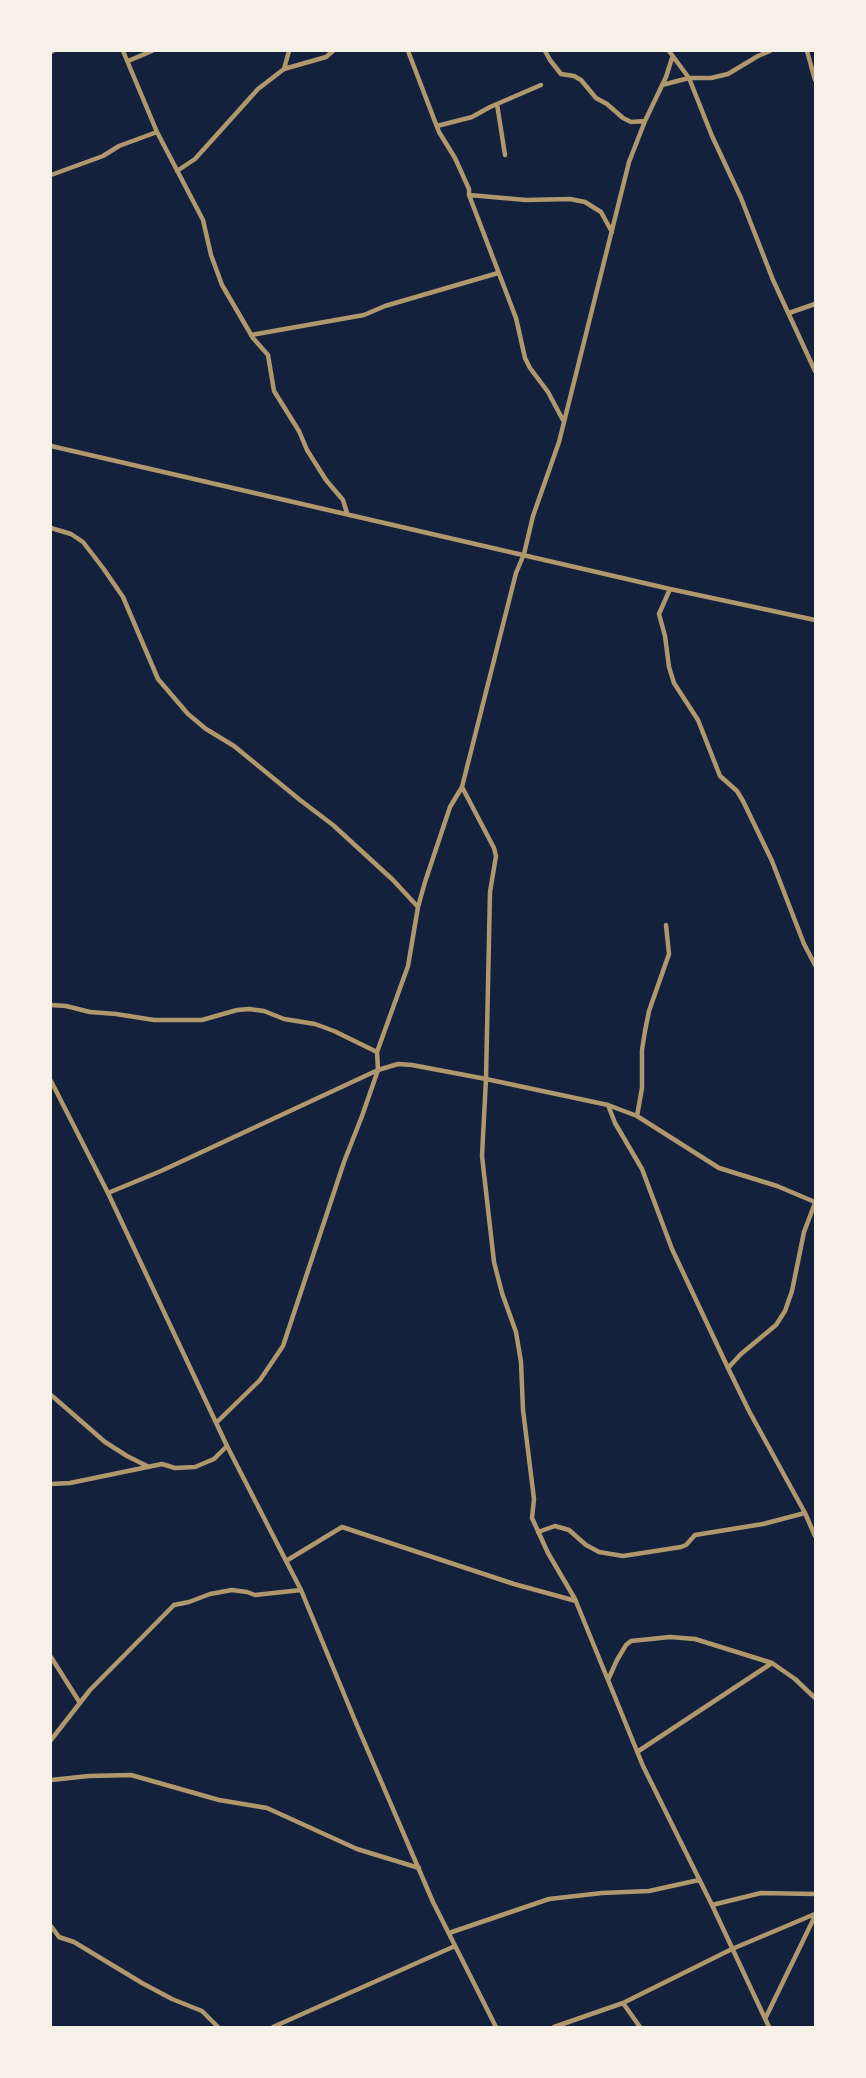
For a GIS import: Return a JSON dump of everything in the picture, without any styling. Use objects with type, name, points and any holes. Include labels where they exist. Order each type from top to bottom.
[{"type":"street","points":[[123,51],[158,132],[203,220],[211,255],[222,285],[251,335],[268,355],[274,391],[299,430],[307,450],[326,480],[343,500],[347,513]]},
{"type":"street","points":[[129,61],[152,51]]},
{"type":"street","points":[[284,69],[290,51]]},
{"type":"street","points":[[177,171],[195,159],[258,89],[284,69],[326,57],[333,51]]},
{"type":"street","points":[[408,51],[437,126],[469,189],[469,195],[516,318],[525,358],[548,392],[564,422]]},
{"type":"street","points":[[545,51],[561,74],[577,77],[596,99],[607,104],[623,118],[631,122],[645,120]]},
{"type":"street","points":[[669,51],[689,78],[815,371]]},
{"type":"street","points":[[662,86],[689,78],[711,78],[728,74],[762,52],[770,51]]},
{"type":"street","points":[[807,51],[815,80]]},
{"type":"street","points":[[216,1423],[260,1380],[283,1346],[340,1173],[378,1070],[377,1052],[408,966],[418,907],[450,807],[462,787],[516,573],[524,555],[533,516],[546,483],[564,422],[629,162],[672,58]]},
{"type":"street","points":[[437,126],[472,117],[542,85]]},
{"type":"street","points":[[497,104],[505,155]]},
{"type":"street","points":[[51,175],[158,132]]},
{"type":"street","points":[[469,195],[526,200],[570,199],[585,202],[601,212],[612,232]]},
{"type":"street","points":[[251,335],[364,315],[386,306],[498,273]]},
{"type":"street","points":[[789,314],[815,304]]},
{"type":"street","points":[[51,446],[670,589],[815,620]]},
{"type":"street","points":[[51,528],[71,534],[83,542],[103,568],[123,597],[158,679],[188,714],[206,729],[234,746],[333,825],[393,880],[418,907]]},
{"type":"street","points":[[670,589],[659,615],[674,683],[698,720],[720,776],[737,791],[743,801],[772,861],[804,944],[815,965]]},
{"type":"street","points":[[462,787],[496,856],[490,892],[482,1155],[494,1262],[516,1332],[521,1362],[534,1499],[532,1518],[576,1601],[637,1752],[769,2027]]},
{"type":"street","points":[[638,1116],[645,1031],[649,1011],[669,954],[666,925]]},
{"type":"street","points":[[51,1005],[153,1020],[202,1020],[237,1010],[264,1011],[284,1019],[334,1030],[377,1052]]},
{"type":"street","points":[[108,1193],[161,1172],[378,1070],[398,1064],[486,1079],[608,1105],[638,1116],[719,1168],[777,1186],[815,1203],[804,1232],[792,1291],[785,1311],[776,1325],[728,1368]]},
{"type":"street","points":[[51,1082],[108,1193],[227,1446],[301,1590],[419,1868],[496,2027]]},
{"type":"street","points":[[608,1105],[615,1123],[642,1170],[672,1249],[749,1412],[814,1527],[815,1536]]},
{"type":"street","points":[[51,1395],[105,1442],[149,1467]]},
{"type":"street","points":[[51,1484],[70,1483],[162,1464],[175,1468],[195,1467],[214,1459],[227,1446]]},
{"type":"street","points":[[538,1532],[555,1526],[569,1530],[586,1545],[599,1552],[623,1556],[681,1547],[695,1535],[763,1524],[805,1513]]},
{"type":"street","points":[[286,1561],[342,1527],[514,1584],[576,1601]]},
{"type":"street","points":[[51,1740],[90,1690],[174,1605],[232,1590],[255,1595],[301,1590]]},
{"type":"street","points":[[608,1680],[617,1660],[631,1641],[648,1638],[695,1639],[772,1663],[795,1679],[815,1698]]},
{"type":"street","points":[[51,1657],[80,1703]]},
{"type":"street","points":[[637,1752],[772,1663]]},
{"type":"street","points":[[51,1780],[131,1775],[219,1800],[267,1808],[357,1849],[419,1868]]},
{"type":"street","points":[[449,1933],[549,1899],[649,1891],[699,1880]]},
{"type":"street","points":[[712,1905],[761,1893],[815,1894]]},
{"type":"street","points":[[554,2027],[623,2003],[732,1949],[815,1915]]},
{"type":"street","points":[[765,2019],[815,1915]]},
{"type":"street","points":[[51,1926],[59,1936],[74,1942],[142,1983],[172,1999],[202,2011],[218,2027]]},
{"type":"street","points":[[273,2027],[455,1946]]},
{"type":"street","points":[[623,2003],[640,2027]]}]
